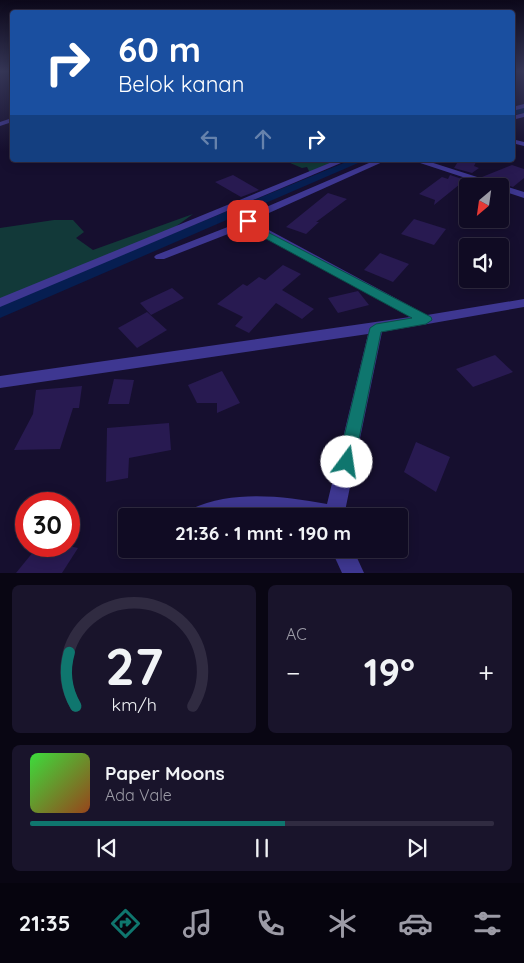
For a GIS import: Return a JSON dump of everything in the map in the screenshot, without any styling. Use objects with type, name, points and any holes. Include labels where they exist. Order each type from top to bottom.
[{"type":"street","points":[[0,303],[339,162]]},
{"type":"street","points":[[160,257],[247,223],[256,215],[377,162]]},
{"type":"street","points":[[422,162],[474,178]]},
{"type":"street","points":[[509,189],[524,194]]},
{"type":"street","points":[[247,223],[426,320]]},
{"type":"street","points":[[0,382],[376,328],[524,303]]},
{"type":"street","points":[[336,508],[376,328]]},
{"type":"street","points":[[231,508],[239,506],[277,508]]},
{"type":"street","points":[[346,558],[353,573]]},
{"type":"green space","points":[[288,162],[335,162],[310,173],[307,167],[302,168]]},
{"type":"green space","points":[[193,214],[164,235],[0,302],[0,228],[54,220],[73,220],[84,232],[76,238],[93,250]]},
{"type":"building","points":[[458,162],[476,162],[474,166],[479,168],[472,173],[454,168]]},
{"type":"building","points":[[512,165],[524,169],[524,178],[513,187],[509,186],[509,178],[482,177]]},
{"type":"building","points":[[233,175],[259,190],[241,197],[215,182]]},
{"type":"building","points":[[450,175],[459,178],[459,185],[434,205],[435,200],[419,194],[442,177],[448,179]]},
{"type":"building","points":[[328,193],[347,199],[316,222],[319,222],[306,234],[286,227]]},
{"type":"building","points":[[414,219],[446,229],[434,245],[401,234]]},
{"type":"building","points":[[380,253],[409,264],[393,282],[364,270]]},
{"type":"building","points":[[283,265],[301,274],[282,290],[314,309],[302,319],[276,303],[249,333],[235,326],[243,317],[217,304],[243,284],[247,286],[259,277],[265,280]]},
{"type":"building","points":[[172,288],[184,298],[151,315],[140,303]]},
{"type":"building","points":[[358,291],[369,305],[338,313],[328,298]]},
{"type":"building","points":[[147,312],[167,330],[137,348],[118,328]]},
{"type":"building","points":[[495,355],[513,372],[473,387],[456,369]]},
{"type":"building","points":[[222,371],[240,403],[217,413],[217,403],[197,403],[188,385]]},
{"type":"building","points":[[114,379],[134,380],[129,404],[108,404]]},
{"type":"building","points":[[82,386],[79,408],[73,408],[60,449],[14,450],[33,414],[36,390]]},
{"type":"building","points":[[169,423],[171,450],[129,458],[128,478],[106,482],[107,428]]},
{"type":"building","points":[[416,442],[450,457],[436,492],[404,472]]},
{"type":"building","points":[[29,557],[72,557],[62,573],[16,573]]},
{"type":"waterway","points":[[515,112],[524,110]]},
{"type":"waterway","points":[[0,312],[355,162]]},
{"type":"route","points":[[248,221],[247,223],[250,226],[426,320],[376,328],[347,462]]}]
